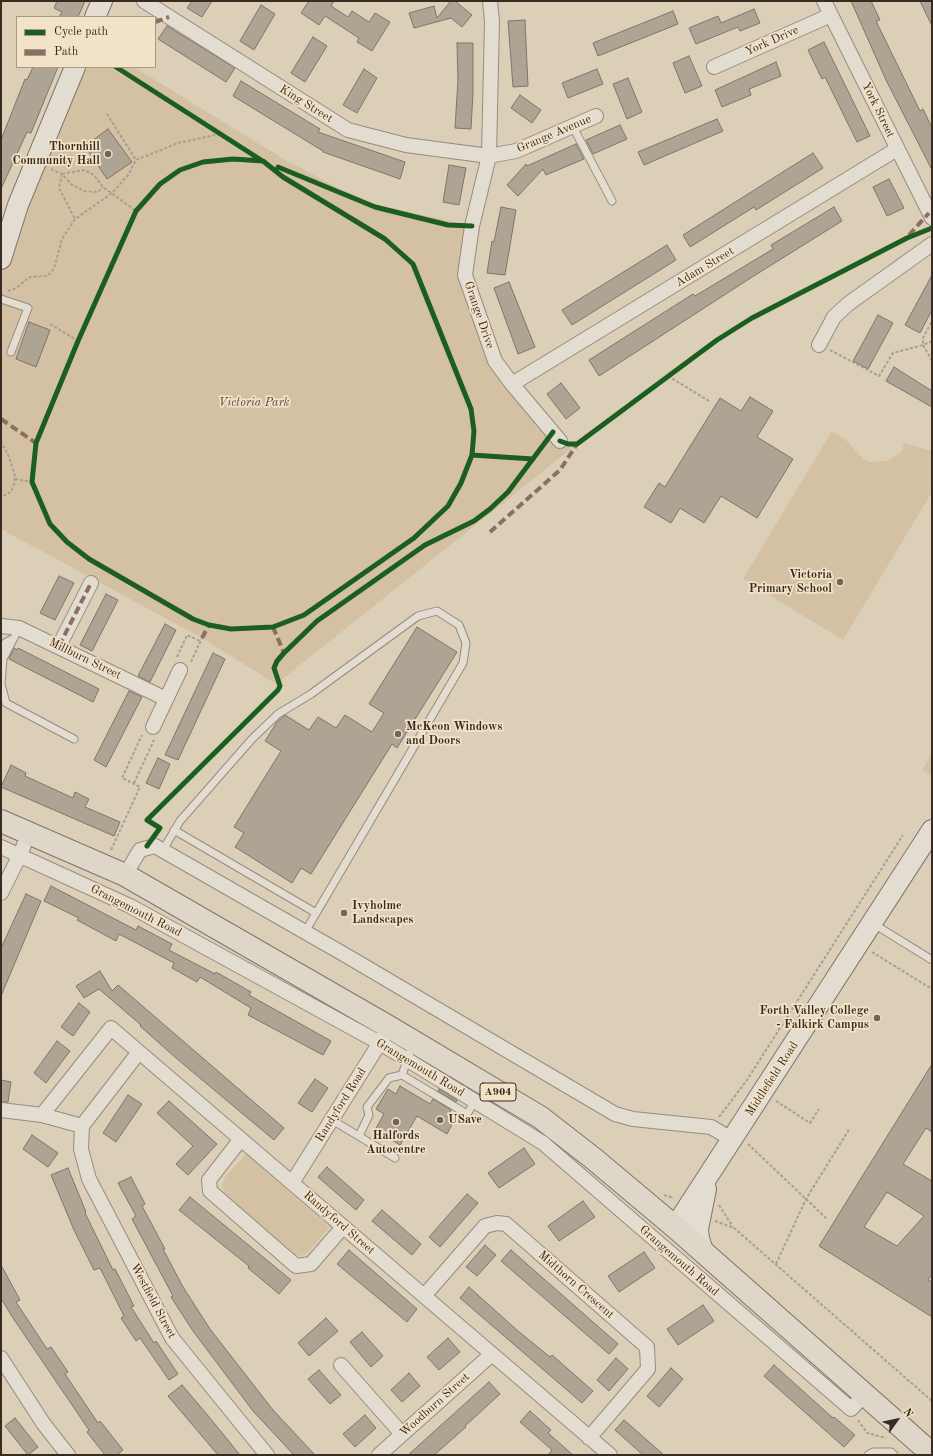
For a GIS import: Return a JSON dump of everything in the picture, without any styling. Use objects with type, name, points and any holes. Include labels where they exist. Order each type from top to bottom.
[{"type":"main road","name":"Grangemouth Road","points":[[1,821],[125,875],[480,1093],[540,1117],[594,1158],[703,1251],[858,1402],[932,1454]]},
{"type":"street","points":[[95,16],[102,1]]},
{"type":"street","name":"King Street","points":[[144,1],[348,130],[406,145],[489,156]]},
{"type":"street","name":"Grange Drive","points":[[490,1],[492,21],[489,156],[472,226],[465,275],[495,361],[512,384],[560,441]]},
{"type":"street","name":"York Street","points":[[824,1],[932,218]]},
{"type":"street","name":"York Drive","points":[[714,67],[831,15]]},
{"type":"street","points":[[1,259],[18,205],[75,68]]},
{"type":"street","name":"Grange Avenue","points":[[489,156],[516,151],[596,116]]},
{"type":"street","name":"Adam Street","points":[[512,384],[898,149]]},
{"type":"street","points":[[819,345],[834,317],[848,304],[932,244]]},
{"type":"street","points":[[59,646],[91,583]]},
{"type":"street","name":"Millburn Street","points":[[1,626],[17,633],[59,646],[166,699]]},
{"type":"street","points":[[149,727],[166,699],[178,665]]},
{"type":"street","name":"Middlefield Road","points":[[675,1227],[694,1212],[710,1176],[932,830]]},
{"type":"street","points":[[1,893],[29,832]]},
{"type":"street","points":[[125,875],[140,850],[155,846],[305,932],[615,1114],[632,1119],[711,1127],[735,1137]]},
{"type":"street","name":"Grangemouth Road","points":[[1,847],[20,854],[130,906],[385,1035]]},
{"type":"street","name":"Randyford Street","points":[[42,1115],[111,1028],[610,1455]]},
{"type":"street","name":"Randyford Road","points":[[292,1183],[385,1035]]},
{"type":"street","points":[[1,1110],[42,1115],[82,1126],[140,1052]]},
{"type":"street","name":"Grangemouth Road","points":[[480,1093],[858,1402]]},
{"type":"street","name":"Westfield Street","points":[[82,1126],[81,1149],[89,1179],[172,1338],[267,1455]]},
{"type":"street","points":[[241,1140],[209,1180],[210,1191],[296,1266],[311,1264],[344,1227]]},
{"type":"street","points":[[694,1212],[703,1251]]},
{"type":"street","name":"Midthorn Crescent","points":[[424,1296],[485,1226],[497,1223],[506,1224],[647,1347],[648,1369],[590,1438]]},
{"type":"street","name":"Woodburn Street","points":[[379,1455],[492,1354]]},
{"type":"street","points":[[1,1358],[43,1423],[68,1455]]},
{"type":"street","points":[[341,1365],[402,1434]]},
{"type":"lane","points":[[573,126],[612,201]]},
{"type":"lane","points":[[1,299],[28,308],[11,352]]},
{"type":"lane","points":[[162,850],[174,830],[252,739],[278,714],[311,694],[418,616],[437,611],[459,625],[466,643],[463,663],[305,932]]},
{"type":"lane","points":[[1,651],[5,643],[17,633]]},
{"type":"lane","points":[[17,633],[3,659],[1,684],[6,703],[74,739]]},
{"type":"lane","points":[[174,830],[316,913]]},
{"type":"lane","points":[[872,922],[932,960]]},
{"type":"lane","points":[[402,1075],[410,1050]]},
{"type":"lane","points":[[359,1136],[369,1115],[367,1106],[389,1078],[402,1075],[467,1114],[480,1093]]},
{"type":"lane","points":[[332,1120],[395,1158]]},
{"type":"lane","points":[[868,1455],[872,1452],[891,1452],[894,1455]]},
{"type":"path","points":[[107,114],[136,160]]},
{"type":"path","points":[[6,292],[16,288],[30,277],[48,276],[54,269],[62,239],[75,219],[112,193],[128,175],[136,160],[178,143],[220,134]]},
{"type":"path","points":[[62,174],[84,170],[94,175],[103,187],[136,211]]},
{"type":"path","points":[[62,174],[72,184],[84,190],[98,192],[103,187]]},
{"type":"path","points":[[62,174],[59,188],[75,219]]},
{"type":"path","points":[[932,321],[923,338],[923,346],[932,361]]},
{"type":"path","points":[[50,324],[78,340]]},
{"type":"path","points":[[819,345],[879,376],[893,353],[923,346],[932,341]]},
{"type":"path","points":[[668,376],[709,401]]},
{"type":"path","points":[[1,441],[13,467],[15,479],[11,492],[1,497]]},
{"type":"path","points":[[15,479],[32,482]]},
{"type":"path","points":[[178,665],[188,635],[200,641]]},
{"type":"path","points":[[104,866],[140,787],[122,778],[149,727]]},
{"type":"path","points":[[711,1127],[747,1080],[903,835]]},
{"type":"path","points":[[841,931],[859,944],[932,989]]},
{"type":"path","points":[[763,1092],[810,1123],[819,1109]]},
{"type":"path","points":[[776,1264],[806,1199],[850,1128]]},
{"type":"path","points":[[735,1137],[827,1219]]},
{"type":"path","points":[[652,1207],[665,1194],[677,1198],[694,1212],[734,1228]]},
{"type":"path","points":[[718,1202],[734,1228],[932,1401]]},
{"type":"path","points":[[858,1402],[867,1433],[892,1439]]},
{"type":"green space","name":"Victoria Park","points":[[75,68],[136,68],[282,158],[338,188],[375,204],[472,226],[465,275],[495,361],[560,441],[568,444],[577,444],[276,684],[202,638],[1,529],[1,259]]},
{"type":"green space","points":[[832,431],[846,440],[864,460],[871,462],[887,461],[902,451],[904,443],[932,451],[932,492],[843,640],[743,579]]},
{"type":"green space","points":[[932,754],[932,776],[922,770]]},
{"type":"green space","points":[[246,1154],[330,1227],[308,1252],[301,1256],[292,1255],[225,1195],[222,1185],[225,1177]]},
{"type":"building","points":[[57,1],[85,1],[78,16],[60,16],[62,12],[54,8]]},
{"type":"building","points":[[192,1],[212,1],[202,17],[187,8]]},
{"type":"building","points":[[309,1],[334,1],[331,6],[348,17],[352,11],[369,22],[375,13],[390,22],[372,51],[357,42],[359,38],[325,16],[319,25],[301,13]]},
{"type":"building","points":[[451,1],[455,1],[472,15],[462,27],[451,18],[414,28],[409,13],[434,6],[437,18]]},
{"type":"building","points":[[851,1],[871,1],[880,20],[876,21],[920,111],[923,109],[932,128],[932,170],[886,80]]},
{"type":"building","points":[[920,1],[932,1],[932,26]]},
{"type":"building","points":[[261,5],[275,14],[254,50],[240,41]]},
{"type":"building","points":[[754,9],[760,23],[740,31],[738,27],[696,44],[689,28],[718,16],[721,23]]},
{"type":"building","points":[[673,11],[678,24],[598,56],[593,43]]},
{"type":"building","points":[[525,20],[528,86],[513,87],[508,21]]},
{"type":"building","points":[[167,26],[235,68],[226,82],[158,39]]},
{"type":"building","points":[[313,37],[327,46],[305,82],[291,73]]},
{"type":"building","points":[[824,42],[870,136],[857,142],[825,77],[822,79],[808,50]]},
{"type":"building","points":[[457,43],[473,43],[471,129],[455,128],[458,80]]},
{"type":"building","points":[[689,56],[702,86],[685,93],[673,63]]},
{"type":"building","points":[[776,62],[781,76],[749,89],[751,95],[722,107],[715,90]]},
{"type":"building","points":[[33,68],[58,68],[31,133],[27,132],[1,189],[1,140],[25,79],[27,80]]},
{"type":"building","points":[[364,69],[377,78],[357,113],[343,105]]},
{"type":"building","points":[[597,69],[603,84],[568,98],[562,83]]},
{"type":"building","points":[[628,78],[642,112],[627,119],[613,84]]},
{"type":"building","points":[[241,81],[320,129],[318,132],[405,162],[400,179],[323,152],[233,96]]},
{"type":"building","points":[[520,95],[541,110],[532,123],[511,108]]},
{"type":"building","points":[[717,119],[723,131],[644,165],[638,152]]},
{"type":"building","points":[[620,125],[627,139],[593,154],[586,140]]},
{"type":"building","name":"Thornhill Community Hall","points":[[108,129],[132,162],[107,179],[85,146]]},
{"type":"building","points":[[576,144],[584,159],[546,175],[543,169],[518,196],[507,185],[526,164],[527,166]]},
{"type":"building","points":[[813,153],[823,168],[756,210],[754,207],[690,247],[683,235]]},
{"type":"building","points":[[449,165],[466,168],[459,205],[443,202]]},
{"type":"building","points":[[889,179],[904,208],[887,216],[873,187]]},
{"type":"building","points":[[501,207],[516,210],[505,275],[487,273],[492,241],[494,242]]},
{"type":"building","points":[[834,207],[842,221],[599,376],[589,360],[693,294],[695,296],[773,249],[771,245]]},
{"type":"building","points":[[667,245],[676,260],[572,325],[562,310]]},
{"type":"building","points":[[932,275],[932,310],[920,333],[905,325]]},
{"type":"building","points":[[509,282],[535,347],[518,354],[494,288]]},
{"type":"building","points":[[878,315],[893,323],[868,369],[853,361]]},
{"type":"building","points":[[29,322],[50,330],[36,367],[16,359]]},
{"type":"building","points":[[894,367],[932,391],[932,407],[886,381]]},
{"type":"building","points":[[561,383],[580,408],[566,419],[547,394]]},
{"type":"building","points":[[750,397],[773,411],[757,437],[793,459],[757,518],[721,496],[704,523],[680,508],[671,523],[644,507],[659,483],[665,487],[720,398],[741,411]]},
{"type":"building","points":[[59,576],[74,583],[55,620],[40,613]]},
{"type":"building","points":[[106,594],[118,600],[92,651],[80,645]]},
{"type":"building","points":[[165,624],[176,630],[150,682],[138,676]]},
{"type":"building","points":[[417,627],[457,652],[397,748],[392,744],[311,874],[301,868],[292,883],[235,847],[244,833],[234,827],[281,751],[265,741],[277,722],[285,715],[309,730],[318,717],[336,728],[345,715],[372,732],[384,713],[369,704]]},
{"type":"building","points":[[14,648],[17,650],[18,648],[99,689],[93,702],[9,659]]},
{"type":"building","points":[[213,653],[225,659],[178,760],[165,755]]},
{"type":"building","points":[[129,691],[142,697],[106,767],[94,760]]},
{"type":"building","points":[[158,758],[170,764],[159,789],[146,783]]},
{"type":"building","points":[[11,765],[26,773],[25,776],[73,798],[75,792],[89,799],[85,807],[120,822],[114,836],[1,787]]},
{"type":"building","points":[[51,886],[136,930],[138,926],[172,944],[169,950],[215,974],[216,972],[251,992],[249,995],[331,1041],[323,1055],[248,1015],[251,1008],[200,977],[197,982],[172,968],[174,963],[119,934],[116,941],[77,920],[79,918],[44,901]]},
{"type":"building","points":[[26,894],[41,901],[1,996],[1,948]]},
{"type":"building","points":[[100,971],[112,991],[118,985],[284,1128],[274,1140],[176,1058],[140,1026],[141,1025],[99,989],[84,998],[76,986]]},
{"type":"building","points":[[79,1003],[90,1012],[73,1036],[61,1027]]},
{"type":"building","points":[[57,1041],[70,1051],[46,1083],[34,1073]]},
{"type":"building","points":[[932,1064],[932,1132],[926,1128],[903,1164],[932,1181],[932,1274],[928,1280],[932,1282],[932,1317],[819,1246]],"holes":[[[887,1192],[924,1216],[897,1246],[864,1227]]]},
{"type":"building","points":[[315,1079],[328,1088],[312,1112],[298,1103]]},
{"type":"building","points":[[1,1080],[11,1082],[8,1102],[1,1102]]},
{"type":"building","name":"Halfords Autocentre","points":[[400,1086],[430,1104],[433,1099],[451,1110],[449,1115],[455,1119],[447,1134],[417,1116],[400,1145],[375,1130],[384,1114],[376,1109],[388,1089],[396,1094]]},
{"type":"building","points":[[439,1089],[457,1100],[456,1102],[438,1091]]},
{"type":"building","points":[[128,1095],[142,1104],[116,1142],[103,1133]]},
{"type":"building","points":[[169,1101],[217,1144],[188,1175],[176,1164],[193,1146],[157,1113]]},
{"type":"building","points":[[32,1135],[58,1153],[48,1167],[23,1149]]},
{"type":"building","points":[[524,1148],[535,1164],[499,1188],[488,1173]]},
{"type":"building","points":[[327,1167],[364,1200],[356,1210],[318,1177]]},
{"type":"building","points":[[68,1168],[86,1212],[85,1213],[113,1270],[115,1269],[134,1306],[131,1307],[154,1343],[156,1341],[178,1374],[169,1380],[140,1338],[136,1341],[121,1318],[124,1316],[100,1268],[94,1270],[74,1230],[51,1175]]},
{"type":"building","points":[[131,1177],[145,1204],[142,1206],[165,1249],[163,1249],[183,1287],[210,1329],[273,1410],[315,1455],[294,1455],[253,1411],[193,1331],[171,1297],[173,1296],[132,1219],[136,1216],[118,1183]]},
{"type":"building","points":[[467,1194],[478,1203],[440,1247],[429,1237]]},
{"type":"building","points":[[190,1197],[291,1280],[279,1294],[248,1268],[249,1266],[179,1210]]},
{"type":"building","points":[[583,1201],[595,1217],[559,1241],[548,1226]]},
{"type":"building","points":[[382,1210],[421,1244],[412,1255],[372,1221]]},
{"type":"building","points":[[485,1245],[496,1255],[477,1276],[466,1267]]},
{"type":"building","points":[[349,1250],[417,1309],[407,1322],[337,1264]]},
{"type":"building","points":[[511,1250],[618,1344],[609,1354],[501,1261]]},
{"type":"building","points":[[644,1252],[655,1268],[619,1292],[608,1276]]},
{"type":"building","points":[[1,1265],[20,1300],[16,1302],[47,1349],[51,1347],[68,1372],[65,1374],[98,1423],[100,1421],[123,1450],[117,1455],[105,1455],[87,1432],[89,1430],[11,1315],[1,1298]]},
{"type":"building","points":[[469,1287],[518,1331],[550,1357],[552,1355],[593,1391],[582,1403],[460,1298]]},
{"type":"building","points":[[703,1305],[714,1321],[678,1345],[667,1329]]},
{"type":"building","points":[[326,1318],[338,1331],[309,1356],[298,1343]]},
{"type":"building","points":[[362,1332],[383,1356],[371,1367],[350,1342]]},
{"type":"building","points":[[448,1338],[460,1352],[439,1370],[427,1357]]},
{"type":"building","points":[[616,1358],[628,1369],[609,1391],[597,1380]]},
{"type":"building","points":[[774,1365],[833,1418],[834,1417],[855,1435],[844,1447],[764,1376]]},
{"type":"building","points":[[671,1368],[683,1379],[659,1407],[647,1396]]},
{"type":"building","points":[[319,1370],[341,1395],[330,1404],[308,1379]]},
{"type":"building","points":[[409,1373],[420,1386],[402,1402],[391,1390]]},
{"type":"building","points":[[489,1382],[500,1394],[465,1426],[466,1427],[434,1455],[408,1455]]},
{"type":"building","points":[[182,1385],[240,1455],[218,1455],[168,1396]]},
{"type":"building","points":[[530,1411],[551,1430],[548,1433],[573,1455],[548,1455],[552,1450],[520,1422]]},
{"type":"building","points":[[365,1415],[376,1428],[355,1447],[343,1434]]},
{"type":"building","points":[[15,1418],[38,1447],[28,1455],[5,1426]]},
{"type":"building","points":[[624,1420],[664,1455],[643,1455],[615,1430]]},
{"type":"marked path","points":[[156,22],[169,17]]},
{"type":"marked path","points":[[909,235],[929,213]]},
{"type":"marked path","points":[[1,419],[36,443]]},
{"type":"marked path","points":[[490,532],[560,470],[577,444]]},
{"type":"marked path","points":[[59,646],[91,583]]},
{"type":"marked path","points":[[202,638],[209,625]]},
{"type":"marked path","points":[[273,627],[284,653]]},
{"type":"cycle path","points":[[118,68],[261,160]]},
{"type":"cycle path","points":[[233,159],[263,161],[283,177],[385,239],[413,264],[471,409],[474,431],[472,455],[461,483],[448,506],[414,538],[304,615],[273,627],[231,629],[209,625],[193,619],[89,559],[67,542],[50,524],[32,482],[36,443],[78,341],[136,211],[160,184],[180,170],[203,162],[233,159]]},
{"type":"cycle path","points":[[278,167],[375,207],[448,225],[472,226]]},
{"type":"cycle path","points":[[560,441],[568,444],[577,444],[717,340],[752,318],[907,238],[932,228]]},
{"type":"cycle path","points":[[147,846],[160,828],[147,820],[278,690],[280,686],[274,668],[277,661],[284,653],[317,621],[425,545],[474,521],[490,509],[508,492],[553,432]]},
{"type":"cycle path","points":[[472,455],[533,459]]},
{"type":"place","name":"Thornhill Community Hall","points":[[108,154]]},
{"type":"place","name":"Victoria Primary School","points":[[840,582]]},
{"type":"place","name":"McKeon Windows and Doors","points":[[398,734]]},
{"type":"place","name":"Ivyholme Landscapes","points":[[344,913]]},
{"type":"place","name":"Forth Valley College - Falkirk Campus","points":[[877,1018]]},
{"type":"place","name":"USave","points":[[440,1120]]},
{"type":"place","name":"Halfords Autocentre","points":[[396,1122]]}]
